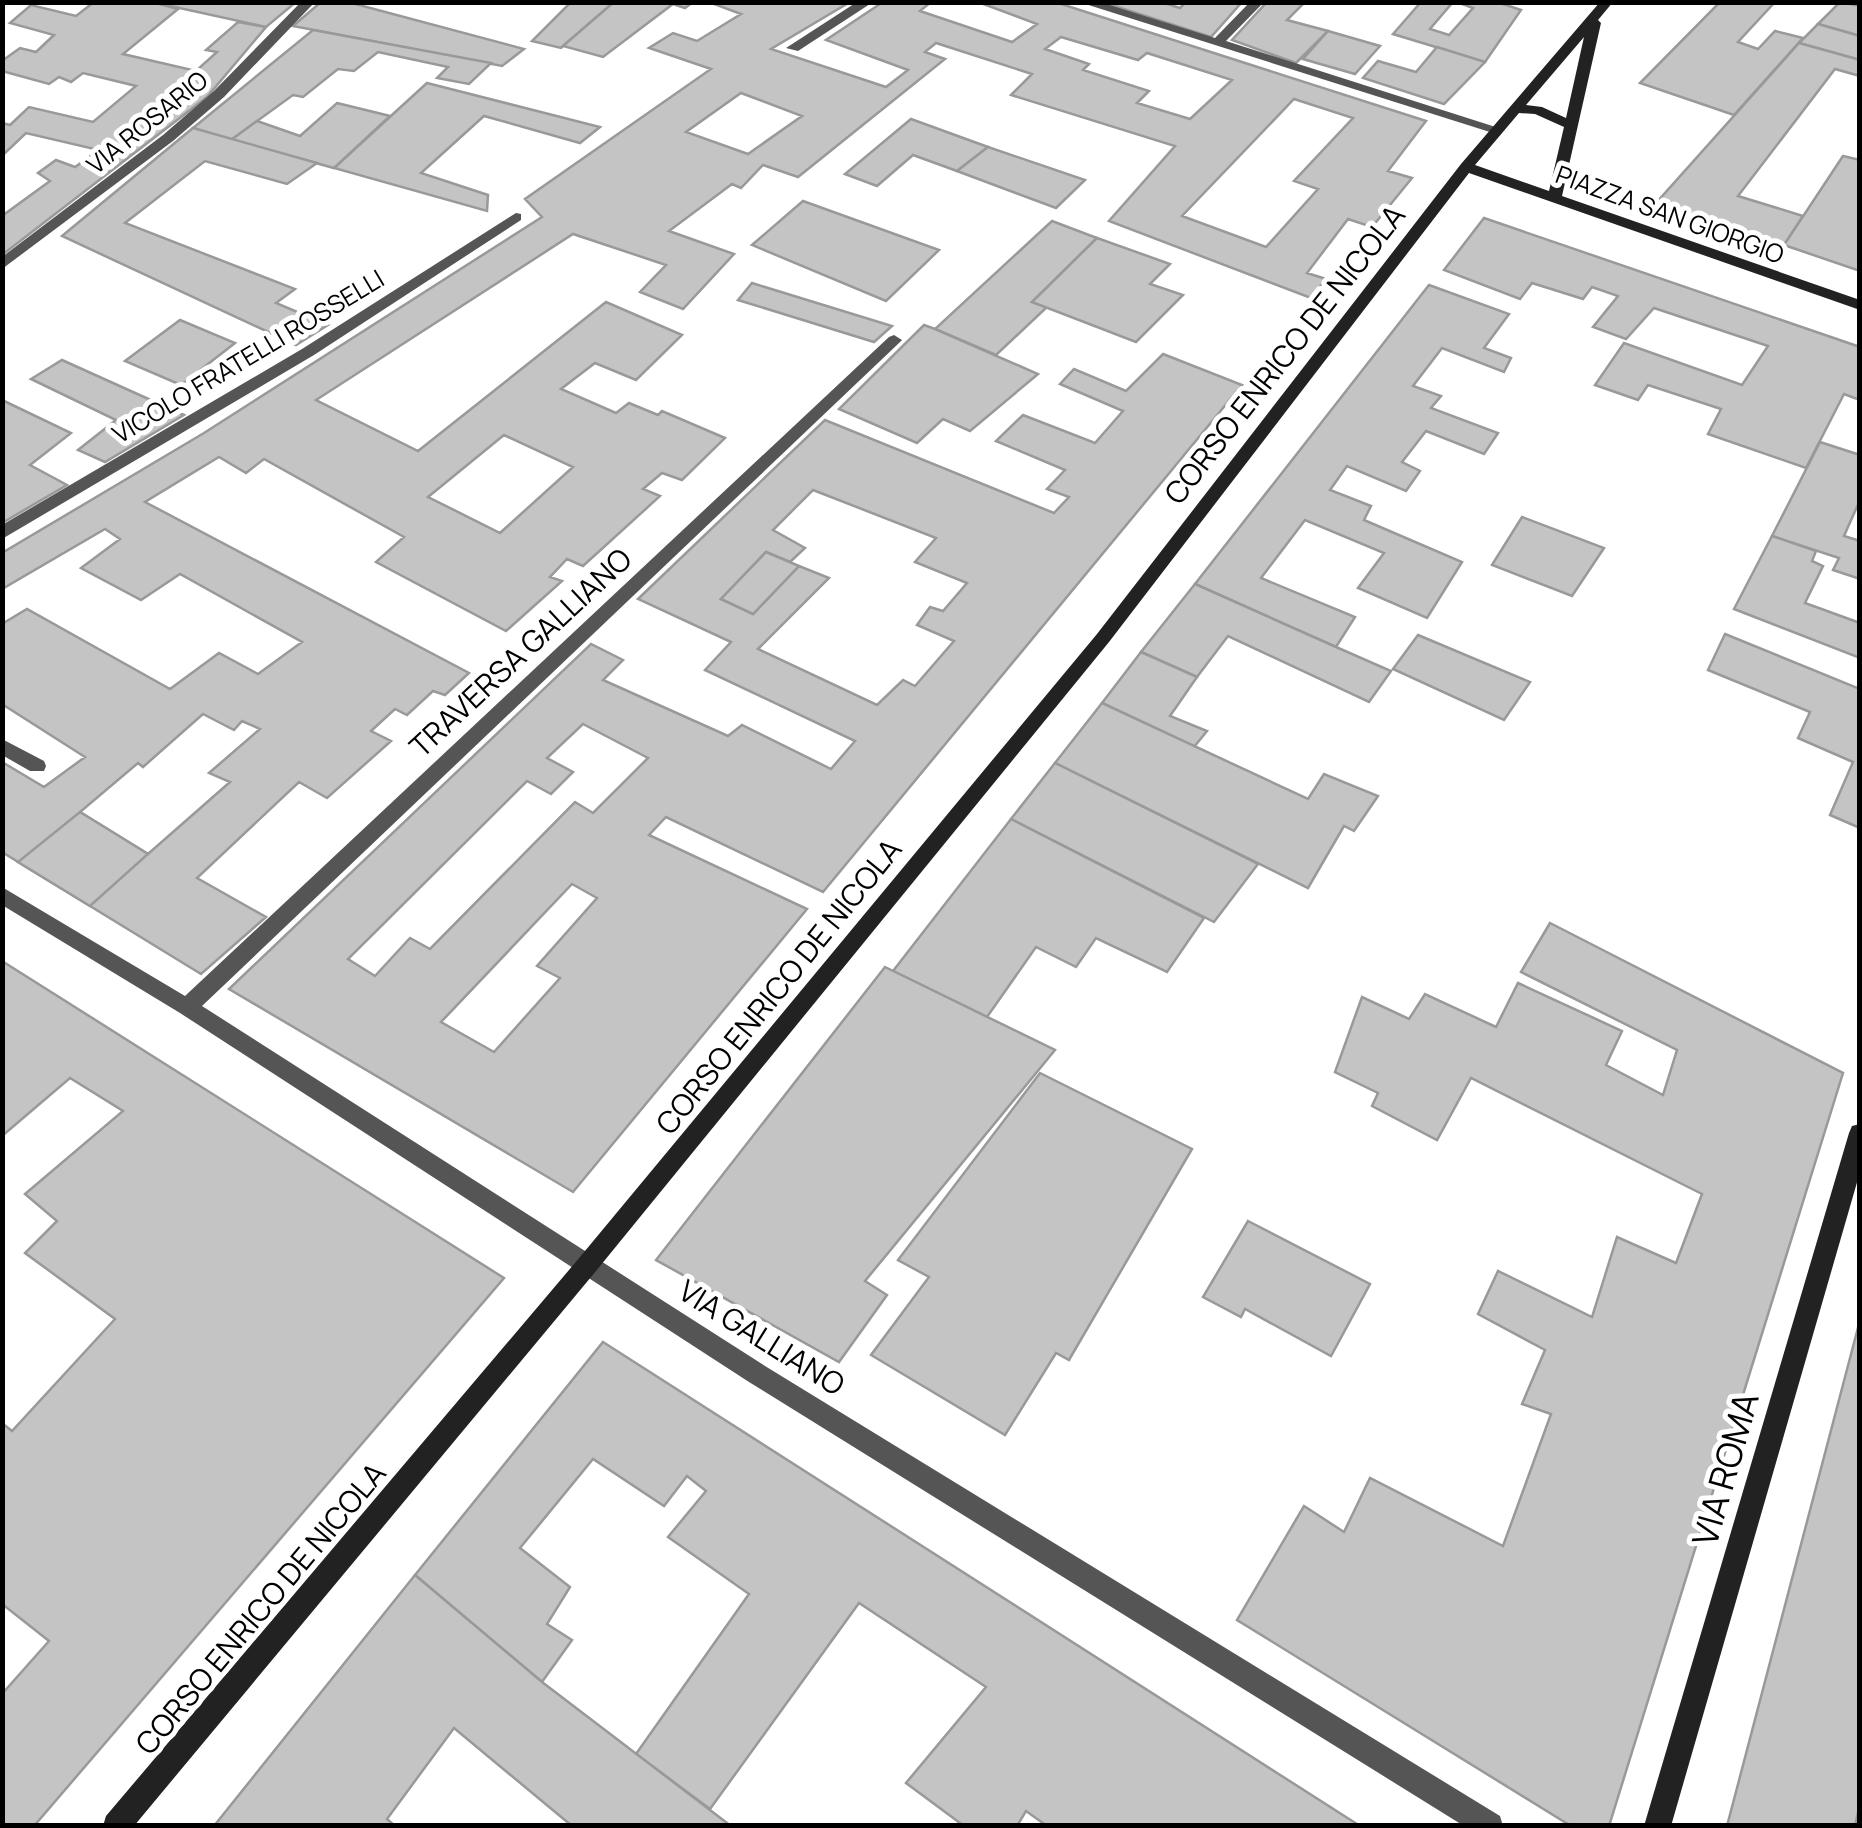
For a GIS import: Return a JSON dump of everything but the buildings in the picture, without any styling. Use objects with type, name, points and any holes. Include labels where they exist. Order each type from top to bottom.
[{"type":"street","name":"VIA ROSARIO","points":[[2,266],[168,138],[219,94],[309,2]]},
{"type":"street","points":[[793,48],[867,2]]},
{"type":"street","points":[[1085,2],[1498,130]]},
{"type":"street","points":[[1216,44],[1258,2]]},
{"type":"street","name":"CORSO ENRICO DE NICOLA","points":[[116,1826],[588,1264],[1103,638],[1466,167],[1608,2]]},
{"type":"street","points":[[1555,196],[1568,124],[1596,17]]},
{"type":"street","points":[[1517,109],[1536,110],[1568,124]]},
{"type":"street","name":"PIAZZA SAN GIORGIO","points":[[1466,167],[1860,305]]},
{"type":"street","name":"VICOLO FRATELLI ROSSELLI","points":[[2,533],[308,352],[516,217]]},
{"type":"street","name":"TRAVERSA GALLIANO","points":[[187,1008],[894,340]]},
{"type":"street","points":[[2,746],[37,766]]},
{"type":"street","name":"VIA GALLIANO","points":[[2,896],[187,1008],[758,1374],[1490,1826]]},
{"type":"street","name":"VIA ROMA","points":[[1657,1826],[1860,1133]]}]
